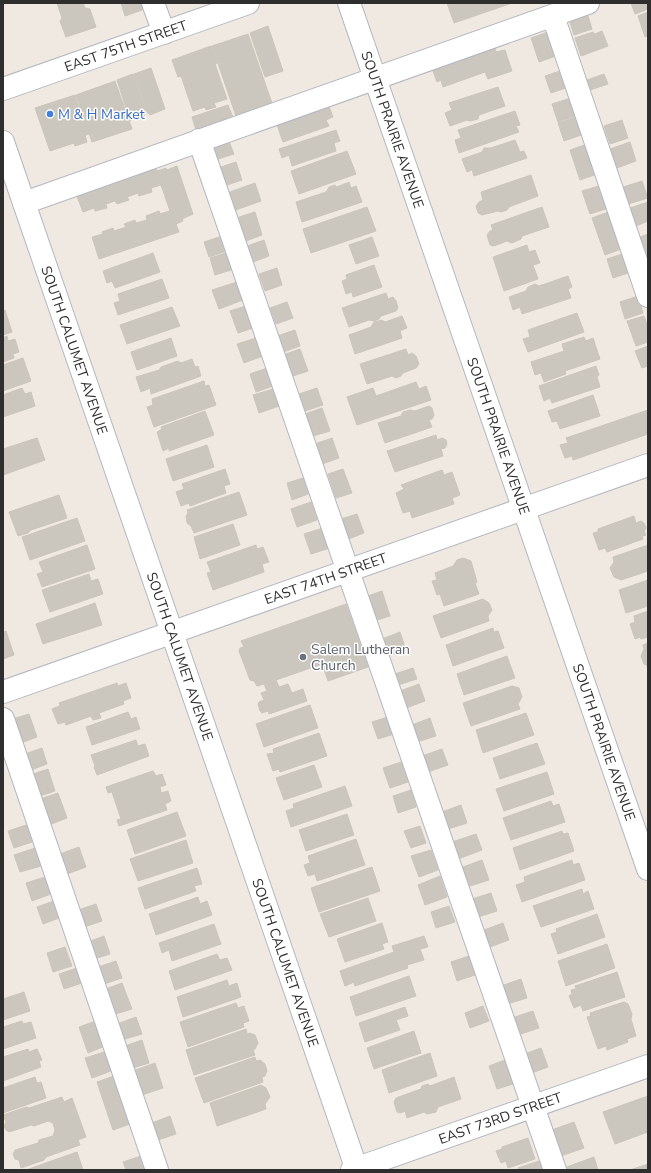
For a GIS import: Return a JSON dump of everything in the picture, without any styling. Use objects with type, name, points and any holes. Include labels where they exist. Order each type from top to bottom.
[{"type":"street","points":[[154,3],[164,33]]},
{"type":"street","name":"EAST 75TH STREET","points":[[3,89],[164,33],[214,9],[248,3]]},
{"type":"street","name":"SOUTH PRAIRIE AVENUE","points":[[349,3],[648,868]]},
{"type":"street","points":[[24,203],[588,3]]},
{"type":"street","points":[[553,16],[648,296]]},
{"type":"street","points":[[200,140],[555,1170]]},
{"type":"street","name":"SOUTH CALUMET AVENUE","points":[[3,142],[355,1170]]},
{"type":"street","name":"EAST 74TH STREET","points":[[3,692],[648,465]]},
{"type":"street","points":[[3,719],[157,1170]]},
{"type":"street","name":"EAST 73RD STREET","points":[[355,1170],[648,1066]]},
{"type":"building","points":[[57,3],[83,3],[85,8],[90,9],[96,27],[66,37],[60,21],[62,18]]},
{"type":"building","points":[[121,3],[143,3],[145,9],[125,16]]},
{"type":"building","points":[[447,3],[512,3],[454,23]]},
{"type":"building","points":[[631,3],[648,3],[648,9],[635,14]]},
{"type":"building","points":[[648,12],[648,36],[645,37],[638,16]]},
{"type":"building","points":[[587,13],[592,29],[574,35],[569,19]]},
{"type":"building","points":[[268,26],[283,71],[265,77],[250,33]]},
{"type":"building","points":[[602,31],[608,46],[581,56],[575,38],[593,32],[595,34]]},
{"type":"building","points":[[548,32],[556,56],[539,62],[531,38]]},
{"type":"building","points":[[248,34],[273,106],[237,119],[212,46]]},
{"type":"building","points":[[211,46],[217,63],[215,64],[227,99],[214,103],[216,107],[206,110],[205,107],[193,111],[181,76],[178,77],[172,60]]},
{"type":"building","points":[[495,47],[496,52],[505,50],[512,71],[488,79],[485,72],[443,87],[441,80],[437,82],[432,68]]},
{"type":"building","points":[[151,68],[165,109],[150,115],[147,112],[134,74]]},
{"type":"building","points":[[563,70],[569,87],[551,93],[545,76]]},
{"type":"building","points":[[133,74],[146,112],[144,116],[130,121],[117,80]]},
{"type":"building","points":[[604,74],[608,84],[590,90],[587,80]]},
{"type":"building","points":[[115,81],[132,129],[92,142],[76,95]]},
{"type":"building","points":[[498,87],[505,106],[479,115],[478,119],[470,121],[467,120],[450,126],[445,113],[452,110],[449,103]]},
{"type":"building","points":[[75,95],[79,108],[75,109],[78,118],[83,117],[89,134],[85,135],[87,142],[75,146],[74,143],[50,151],[35,108]]},
{"type":"building","points":[[571,98],[577,115],[558,122],[552,104]]},
{"type":"building","points":[[328,104],[333,117],[326,120],[329,126],[283,142],[276,122]]},
{"type":"building","points":[[228,105],[234,120],[197,133],[192,117]]},
{"type":"building","points":[[515,111],[520,125],[516,126],[519,132],[459,153],[455,140],[461,138],[458,130]]},
{"type":"building","points":[[578,116],[584,134],[564,141],[558,123]]},
{"type":"building","points":[[622,120],[628,138],[610,144],[604,126]]},
{"type":"building","points":[[336,130],[340,141],[334,143],[336,151],[292,166],[289,155],[282,158],[279,149]]},
{"type":"building","points":[[228,139],[234,154],[218,159],[212,144]]},
{"type":"building","points":[[515,140],[520,152],[524,151],[527,158],[474,176],[472,170],[467,172],[462,159],[482,152],[484,148],[491,148]]},
{"type":"building","points":[[630,142],[636,161],[617,168],[610,149]]},
{"type":"building","points":[[587,144],[597,174],[580,180],[570,150]]},
{"type":"building","points":[[347,151],[356,174],[299,194],[291,171]]},
{"type":"building","points":[[236,162],[242,180],[224,186],[218,168]]},
{"type":"building","points":[[154,163],[157,171],[166,168],[167,170],[177,166],[193,214],[182,219],[183,221],[176,224],[179,232],[99,259],[92,237],[103,234],[102,232],[113,228],[114,231],[126,227],[124,224],[135,220],[136,223],[147,220],[146,216],[159,211],[160,214],[170,211],[161,185],[151,188],[152,192],[139,196],[138,193],[127,197],[129,200],[117,204],[115,201],[106,204],[107,208],[95,211],[94,208],[83,212],[75,191]]},
{"type":"building","points":[[531,175],[538,196],[509,207],[507,210],[501,212],[498,211],[482,215],[478,213],[476,206],[483,200],[481,192]]},
{"type":"building","points":[[642,181],[648,198],[628,204],[623,187]]},
{"type":"building","points":[[349,182],[351,188],[356,186],[362,202],[302,222],[296,202],[326,192],[329,187],[335,185],[337,187]]},
{"type":"building","points":[[255,183],[261,201],[233,211],[227,193]]},
{"type":"building","points":[[602,185],[609,208],[590,214],[582,191]]},
{"type":"building","points":[[648,202],[648,221],[636,226],[630,208]]},
{"type":"building","points":[[367,207],[376,231],[311,253],[303,229]]},
{"type":"building","points":[[542,207],[549,227],[522,236],[521,239],[512,243],[507,241],[494,246],[490,245],[487,235],[493,230],[491,225]]},
{"type":"building","points":[[611,211],[624,248],[605,255],[592,218]]},
{"type":"building","points":[[255,212],[262,235],[246,241],[239,217]]},
{"type":"building","points":[[648,234],[648,253],[646,254],[640,237]]},
{"type":"building","points":[[222,236],[227,251],[209,257],[204,242]]},
{"type":"building","points":[[372,237],[379,256],[356,264],[349,245]]},
{"type":"building","points":[[264,240],[269,256],[253,262],[247,246]]},
{"type":"building","points":[[527,245],[529,252],[535,250],[540,263],[533,265],[538,279],[504,291],[493,257]]},
{"type":"building","points":[[229,252],[234,269],[215,275],[210,258]]},
{"type":"building","points":[[153,253],[160,272],[115,288],[112,281],[107,283],[103,271]]},
{"type":"building","points":[[625,253],[631,272],[613,278],[607,259]]},
{"type":"building","points":[[374,265],[382,287],[353,297],[352,292],[346,294],[342,281],[347,279],[346,275]]},
{"type":"building","points":[[277,268],[282,285],[265,291],[259,274]]},
{"type":"building","points":[[568,276],[572,287],[568,289],[571,298],[522,314],[520,307],[513,310],[509,297],[526,291],[528,287],[535,284],[539,286]]},
{"type":"building","points":[[162,279],[169,298],[118,315],[114,303],[120,301],[118,294]]},
{"type":"building","points":[[237,282],[243,300],[219,309],[212,290]]},
{"type":"building","points":[[386,293],[388,299],[393,297],[396,301],[398,308],[396,311],[381,316],[379,319],[374,321],[369,320],[349,327],[342,308]]},
{"type":"building","points":[[638,296],[643,313],[625,319],[620,302]]},
{"type":"building","points":[[287,302],[293,318],[276,324],[270,308]]},
{"type":"building","points":[[246,306],[253,328],[238,333],[230,311]]},
{"type":"building","points":[[172,307],[180,326],[127,344],[120,325]]},
{"type":"building","points":[[5,310],[12,332],[3,335],[3,311]]},
{"type":"building","points":[[577,313],[584,332],[528,352],[523,339],[530,337],[528,330]]},
{"type":"building","points":[[402,316],[407,328],[400,331],[402,338],[355,354],[349,335],[371,327],[374,322],[382,320],[385,322]]},
{"type":"building","points":[[644,316],[648,327],[648,342],[636,346],[627,321]]},
{"type":"building","points":[[295,330],[300,346],[283,352],[277,336]]},
{"type":"building","points":[[7,336],[8,341],[15,339],[19,352],[13,354],[14,358],[3,362],[3,338]]},
{"type":"building","points":[[584,337],[586,341],[593,338],[600,359],[565,371],[566,374],[544,382],[541,373],[535,375],[531,362],[564,351],[562,344]]},
{"type":"building","points":[[171,338],[177,356],[137,370],[131,352]]},
{"type":"building","points":[[256,338],[263,356],[244,363],[237,344]]},
{"type":"building","points":[[648,346],[648,366],[642,368],[635,351]]},
{"type":"building","points":[[300,349],[308,371],[290,377],[283,355]]},
{"type":"building","points":[[406,349],[408,355],[412,353],[416,356],[419,364],[416,368],[403,373],[401,376],[396,378],[392,376],[367,384],[360,364]]},
{"type":"building","points":[[23,358],[31,381],[3,391],[3,365]]},
{"type":"building","points":[[192,359],[195,367],[198,366],[201,376],[151,394],[150,388],[141,392],[136,377],[159,370],[161,367],[178,361],[181,363]]},
{"type":"building","points":[[596,366],[599,375],[597,377],[600,387],[552,403],[550,398],[544,401],[539,386]]},
{"type":"building","points":[[267,368],[273,386],[256,392],[250,374]]},
{"type":"building","points":[[204,381],[205,386],[209,385],[216,405],[154,427],[147,407],[153,405],[152,399]]},
{"type":"building","points":[[416,382],[419,389],[426,386],[431,400],[357,425],[347,397],[373,388],[376,396]]},
{"type":"building","points":[[22,388],[25,394],[31,392],[35,406],[3,417],[3,395]]},
{"type":"building","points":[[317,388],[323,405],[302,412],[296,395]]},
{"type":"building","points":[[273,389],[279,406],[259,413],[253,395]]},
{"type":"building","points":[[593,395],[600,416],[560,429],[557,421],[552,422],[548,411]]},
{"type":"building","points":[[429,406],[432,408],[434,415],[432,419],[429,420],[432,427],[385,443],[378,423],[401,416],[403,412],[410,410],[415,411]]},
{"type":"building","points":[[322,408],[330,431],[313,436],[305,414]]},
{"type":"building","points":[[648,410],[648,434],[573,460],[572,456],[565,458],[560,445],[568,443],[566,438]]},
{"type":"building","points":[[205,411],[214,435],[169,451],[169,448],[163,451],[157,432],[162,429],[161,427]]},
{"type":"building","points":[[436,435],[437,440],[442,438],[446,440],[447,444],[445,448],[441,449],[443,456],[395,472],[387,451]]},
{"type":"building","points":[[37,438],[45,460],[3,475],[3,449]]},
{"type":"building","points":[[332,438],[339,458],[322,464],[315,444]]},
{"type":"building","points":[[207,445],[214,467],[173,481],[166,459]]},
{"type":"building","points":[[225,469],[230,484],[224,486],[226,493],[190,506],[189,503],[181,506],[176,492],[184,489],[182,484]]},
{"type":"building","points":[[343,469],[352,493],[336,498],[328,474]]},
{"type":"building","points":[[442,470],[444,475],[452,472],[460,495],[452,498],[454,504],[412,518],[410,511],[403,513],[396,493],[404,489],[401,485]]},
{"type":"building","points":[[303,478],[308,494],[292,500],[287,483]]},
{"type":"building","points":[[239,492],[247,515],[194,533],[191,526],[187,523],[187,510]]},
{"type":"building","points":[[59,495],[67,518],[18,536],[9,512]]},
{"type":"building","points":[[311,502],[317,520],[297,527],[291,509]]},
{"type":"building","points":[[357,514],[364,533],[346,540],[338,520]]},
{"type":"building","points":[[634,516],[636,523],[641,521],[644,523],[646,528],[644,531],[646,535],[642,536],[643,539],[607,552],[605,548],[599,550],[593,533],[598,532],[598,529]]},
{"type":"building","points":[[77,518],[85,541],[30,560],[22,537]]},
{"type":"building","points":[[233,524],[240,545],[200,559],[194,537]]},
{"type":"building","points":[[323,528],[330,548],[311,554],[304,534]]},
{"type":"building","points":[[87,545],[95,569],[42,587],[37,574],[43,572],[39,562]]},
{"type":"building","points":[[256,545],[257,549],[263,547],[269,562],[262,564],[264,572],[213,590],[207,573],[211,572],[207,562]]},
{"type":"building","points":[[648,545],[648,571],[621,580],[614,577],[610,568],[614,562],[613,557]]},
{"type":"building","points":[[463,558],[471,561],[477,582],[475,583],[479,594],[444,606],[440,594],[437,595],[432,581],[437,580],[435,573],[453,566],[457,560]]},
{"type":"building","points":[[89,574],[91,581],[98,579],[103,594],[50,612],[42,590]]},
{"type":"building","points":[[648,580],[648,606],[626,613],[619,590]]},
{"type":"building","points":[[382,591],[390,616],[374,621],[365,597]]},
{"type":"building","points":[[483,599],[489,603],[492,610],[488,616],[489,621],[441,638],[433,616]]},
{"type":"building","points":[[95,603],[102,625],[43,644],[36,624]]},
{"type":"building","name":"Salem Lutheran Church","points":[[346,604],[368,667],[328,681],[322,664],[276,680],[279,687],[288,684],[292,693],[303,689],[307,701],[269,714],[268,711],[262,713],[258,704],[264,700],[261,693],[267,691],[264,684],[257,686],[254,681],[250,680],[239,651],[240,648],[244,647],[241,641]]},
{"type":"building","points":[[648,611],[648,637],[641,639],[640,637],[635,639],[630,624],[635,622],[634,616]]},
{"type":"building","points":[[493,628],[494,632],[498,631],[504,648],[453,666],[446,645]]},
{"type":"building","points":[[6,631],[14,655],[3,659],[3,632]]},
{"type":"building","points":[[400,632],[406,650],[388,656],[382,639]]},
{"type":"building","points":[[648,643],[648,666],[644,664],[641,656],[644,649],[643,645]]},
{"type":"building","points":[[507,656],[515,678],[464,695],[457,674]]},
{"type":"building","points":[[413,668],[417,679],[398,685],[395,674]]},
{"type":"building","points":[[117,683],[118,686],[126,683],[131,698],[123,701],[124,704],[99,713],[101,718],[93,720],[91,716],[66,725],[65,722],[58,724],[52,709],[60,706],[59,703]]},
{"type":"building","points":[[419,684],[425,701],[406,708],[400,691]]},
{"type":"building","points":[[512,686],[519,688],[522,697],[518,704],[520,709],[471,726],[463,703]]},
{"type":"building","points":[[310,705],[318,728],[264,747],[256,724]]},
{"type":"building","points":[[128,712],[131,719],[136,717],[140,729],[92,745],[86,727]]},
{"type":"building","points":[[526,713],[534,735],[483,753],[476,730]]},
{"type":"building","points":[[29,714],[37,737],[21,743],[13,719]]},
{"type":"building","points":[[388,717],[394,734],[378,739],[372,722]]},
{"type":"building","points":[[430,718],[436,736],[417,742],[412,725]]},
{"type":"building","points":[[319,733],[327,756],[280,772],[279,769],[273,771],[267,754],[274,753],[273,749]]},
{"type":"building","points":[[136,740],[138,746],[145,744],[149,756],[97,775],[91,755]]},
{"type":"building","points":[[537,743],[545,764],[500,779],[493,758]]},
{"type":"building","points":[[42,748],[47,764],[31,770],[25,754]]},
{"type":"building","points":[[442,749],[448,765],[428,772],[422,756]]},
{"type":"building","points":[[401,762],[408,782],[390,788],[383,768]]},
{"type":"building","points":[[314,765],[322,787],[284,800],[276,778]]},
{"type":"building","points":[[48,769],[55,791],[40,796],[33,774]]},
{"type":"building","points":[[153,771],[156,776],[162,774],[166,785],[160,787],[161,793],[168,791],[171,801],[165,804],[167,810],[119,826],[117,820],[121,819],[112,792],[108,793],[106,787]]},
{"type":"building","points":[[547,772],[554,794],[504,811],[496,789]]},
{"type":"building","points":[[345,786],[352,806],[291,827],[286,811],[294,808],[293,804]]},
{"type":"building","points":[[411,790],[416,807],[398,813],[393,796]]},
{"type":"building","points":[[58,793],[67,818],[49,825],[40,799]]},
{"type":"building","points":[[551,801],[553,806],[559,804],[565,822],[511,840],[503,818]]},
{"type":"building","points":[[461,805],[467,823],[448,829],[442,812]]},
{"type":"building","points":[[177,812],[186,836],[135,854],[127,830]]},
{"type":"building","points":[[347,814],[354,835],[306,851],[299,830]]},
{"type":"building","points":[[26,825],[32,842],[14,848],[8,831]]},
{"type":"building","points":[[420,826],[426,843],[411,848],[404,831]]},
{"type":"building","points":[[562,831],[563,834],[568,833],[574,851],[520,870],[513,848]]},
{"type":"building","points":[[476,834],[482,850],[458,859],[452,842]]},
{"type":"building","points":[[356,839],[365,865],[317,881],[315,874],[308,876],[304,865],[310,863],[308,856]]},
{"type":"building","points":[[186,840],[193,863],[138,881],[130,859]]},
{"type":"building","points":[[79,847],[86,867],[67,874],[60,854]]},
{"type":"building","points":[[35,848],[41,866],[20,872],[14,855]]},
{"type":"building","points":[[431,850],[438,870],[419,877],[411,856]]},
{"type":"building","points":[[482,860],[489,880],[470,886],[463,867]]},
{"type":"building","points":[[572,860],[573,865],[579,863],[585,880],[522,902],[516,885],[525,882],[524,877]]},
{"type":"building","points":[[372,867],[380,891],[319,912],[311,888]]},
{"type":"building","points":[[197,868],[202,884],[194,886],[196,891],[145,909],[138,888]]},
{"type":"building","points":[[440,876],[447,897],[425,905],[418,885]]},
{"type":"building","points":[[45,877],[51,894],[32,901],[26,883]]},
{"type":"building","points":[[582,889],[583,894],[588,891],[594,909],[541,927],[533,906]]},
{"type":"building","points":[[491,893],[497,911],[478,917],[472,899]]},
{"type":"building","points":[[198,897],[200,904],[207,901],[212,915],[156,935],[149,914]]},
{"type":"building","points":[[368,898],[376,921],[329,937],[320,914]]},
{"type":"building","points":[[54,901],[59,918],[43,924],[37,907]]},
{"type":"building","points":[[96,904],[102,921],[84,927],[78,910]]},
{"type":"building","points":[[449,906],[455,922],[436,928],[431,912]]},
{"type":"building","points":[[597,914],[605,937],[558,954],[551,934],[557,932],[556,929]]},
{"type":"building","points":[[382,923],[388,942],[382,944],[384,949],[345,962],[337,939]]},
{"type":"building","points":[[503,923],[509,940],[490,947],[484,930]]},
{"type":"building","points":[[214,924],[221,944],[172,961],[169,950],[162,953],[159,943]]},
{"type":"building","points":[[104,936],[110,954],[94,959],[88,942]]},
{"type":"building","points":[[424,936],[428,947],[420,949],[424,960],[407,965],[408,968],[355,986],[354,982],[345,986],[340,971],[394,952],[392,946]]},
{"type":"building","points":[[607,944],[615,968],[566,986],[558,961]]},
{"type":"building","points":[[65,947],[72,966],[53,972],[47,953]]},
{"type":"building","points":[[217,954],[220,960],[227,958],[232,970],[175,990],[169,971]]},
{"type":"building","points":[[469,956],[475,975],[457,981],[451,962]]},
{"type":"building","points":[[116,961],[122,978],[104,984],[98,967]]},
{"type":"building","points":[[77,968],[82,983],[64,989],[59,974]]},
{"type":"building","points":[[617,972],[625,997],[583,1011],[581,1005],[574,1008],[569,996],[572,994],[571,990],[576,989],[575,986]]},
{"type":"building","points":[[409,976],[416,996],[356,1016],[350,997]]},
{"type":"building","points":[[521,979],[527,998],[507,1004],[501,986]]},
{"type":"building","points":[[227,980],[229,986],[237,983],[241,997],[183,1017],[177,997]]},
{"type":"building","points":[[122,983],[132,1009],[112,1015],[103,990]]},
{"type":"building","points":[[24,992],[30,1011],[3,1020],[3,999]]},
{"type":"building","points":[[624,1002],[628,1004],[632,1014],[631,1019],[636,1036],[627,1039],[628,1042],[607,1050],[606,1046],[598,1049],[587,1017],[591,1016],[590,1013]]},
{"type":"building","points":[[236,1003],[238,1008],[244,1006],[249,1021],[243,1023],[244,1027],[188,1047],[180,1022]]},
{"type":"building","points":[[483,1006],[489,1021],[470,1028],[465,1013]]},
{"type":"building","points":[[405,1007],[408,1016],[396,1020],[400,1030],[365,1042],[359,1023]]},
{"type":"building","points":[[533,1011],[539,1028],[518,1035],[512,1018]]},
{"type":"building","points":[[136,1017],[142,1034],[122,1040],[117,1024]]},
{"type":"building","points":[[22,1021],[23,1024],[31,1022],[36,1038],[3,1049],[3,1027]]},
{"type":"building","points":[[96,1021],[105,1046],[88,1053],[79,1027]]},
{"type":"building","points":[[246,1029],[247,1034],[250,1033],[255,1035],[258,1043],[253,1050],[255,1055],[194,1075],[186,1050]]},
{"type":"building","points":[[414,1031],[421,1053],[374,1069],[367,1048]]},
{"type":"building","points":[[142,1040],[149,1063],[133,1068],[125,1046]]},
{"type":"building","points":[[541,1048],[548,1067],[529,1074],[522,1055]]},
{"type":"building","points":[[28,1049],[29,1052],[37,1049],[42,1060],[39,1061],[41,1067],[3,1081],[3,1057]]},
{"type":"building","points":[[104,1052],[111,1071],[92,1078],[85,1058]]},
{"type":"building","points":[[430,1053],[437,1076],[389,1093],[382,1070]]},
{"type":"building","points":[[255,1057],[256,1061],[260,1060],[265,1064],[267,1071],[265,1076],[262,1077],[263,1082],[204,1103],[195,1078]]},
{"type":"building","points":[[505,1060],[513,1084],[497,1089],[489,1066]]},
{"type":"building","points":[[155,1063],[163,1088],[142,1095],[133,1071]]},
{"type":"building","points":[[114,1076],[130,1124],[113,1130],[97,1082]]},
{"type":"building","points":[[35,1077],[37,1083],[41,1082],[46,1098],[3,1113],[3,1088]]},
{"type":"building","points":[[454,1077],[461,1099],[438,1107],[436,1112],[427,1114],[424,1112],[407,1118],[405,1111],[401,1113],[397,1112],[394,1102],[396,1098],[421,1089],[422,1086],[428,1084],[430,1086]]},
{"type":"building","points":[[261,1085],[266,1088],[270,1097],[265,1104],[266,1109],[217,1126],[210,1103]]},
{"type":"building","points":[[648,1096],[648,1132],[615,1144],[603,1112]]},
{"type":"building","points":[[62,1097],[64,1102],[72,1098],[86,1137],[78,1140],[80,1145],[21,1168],[19,1160],[15,1159],[13,1154],[15,1150],[38,1143],[39,1140],[53,1136],[55,1130],[53,1123],[48,1121],[9,1132],[4,1126],[6,1122],[3,1115]]},
{"type":"building","points":[[170,1116],[176,1134],[158,1140],[152,1123]]},
{"type":"building","points":[[574,1122],[584,1148],[558,1157],[549,1131]]},
{"type":"building","points":[[528,1138],[535,1159],[508,1168],[506,1161],[501,1163],[496,1151],[502,1149],[502,1147]]},
{"type":"building","points":[[77,1152],[83,1170],[26,1170]]},
{"type":"building","points":[[141,1156],[146,1170],[126,1170],[123,1162]]},
{"type":"building","points":[[594,1157],[598,1170],[565,1170],[564,1168]]},
{"type":"building","points":[[539,1161],[542,1170],[519,1170],[518,1168]]},
{"type":"building","points":[[648,1164],[648,1170],[630,1170]]},
{"type":"place","name":"M & H Market","points":[[50,114]]},
{"type":"place","name":"Salem Lutheran Church","points":[[303,657]]}]
